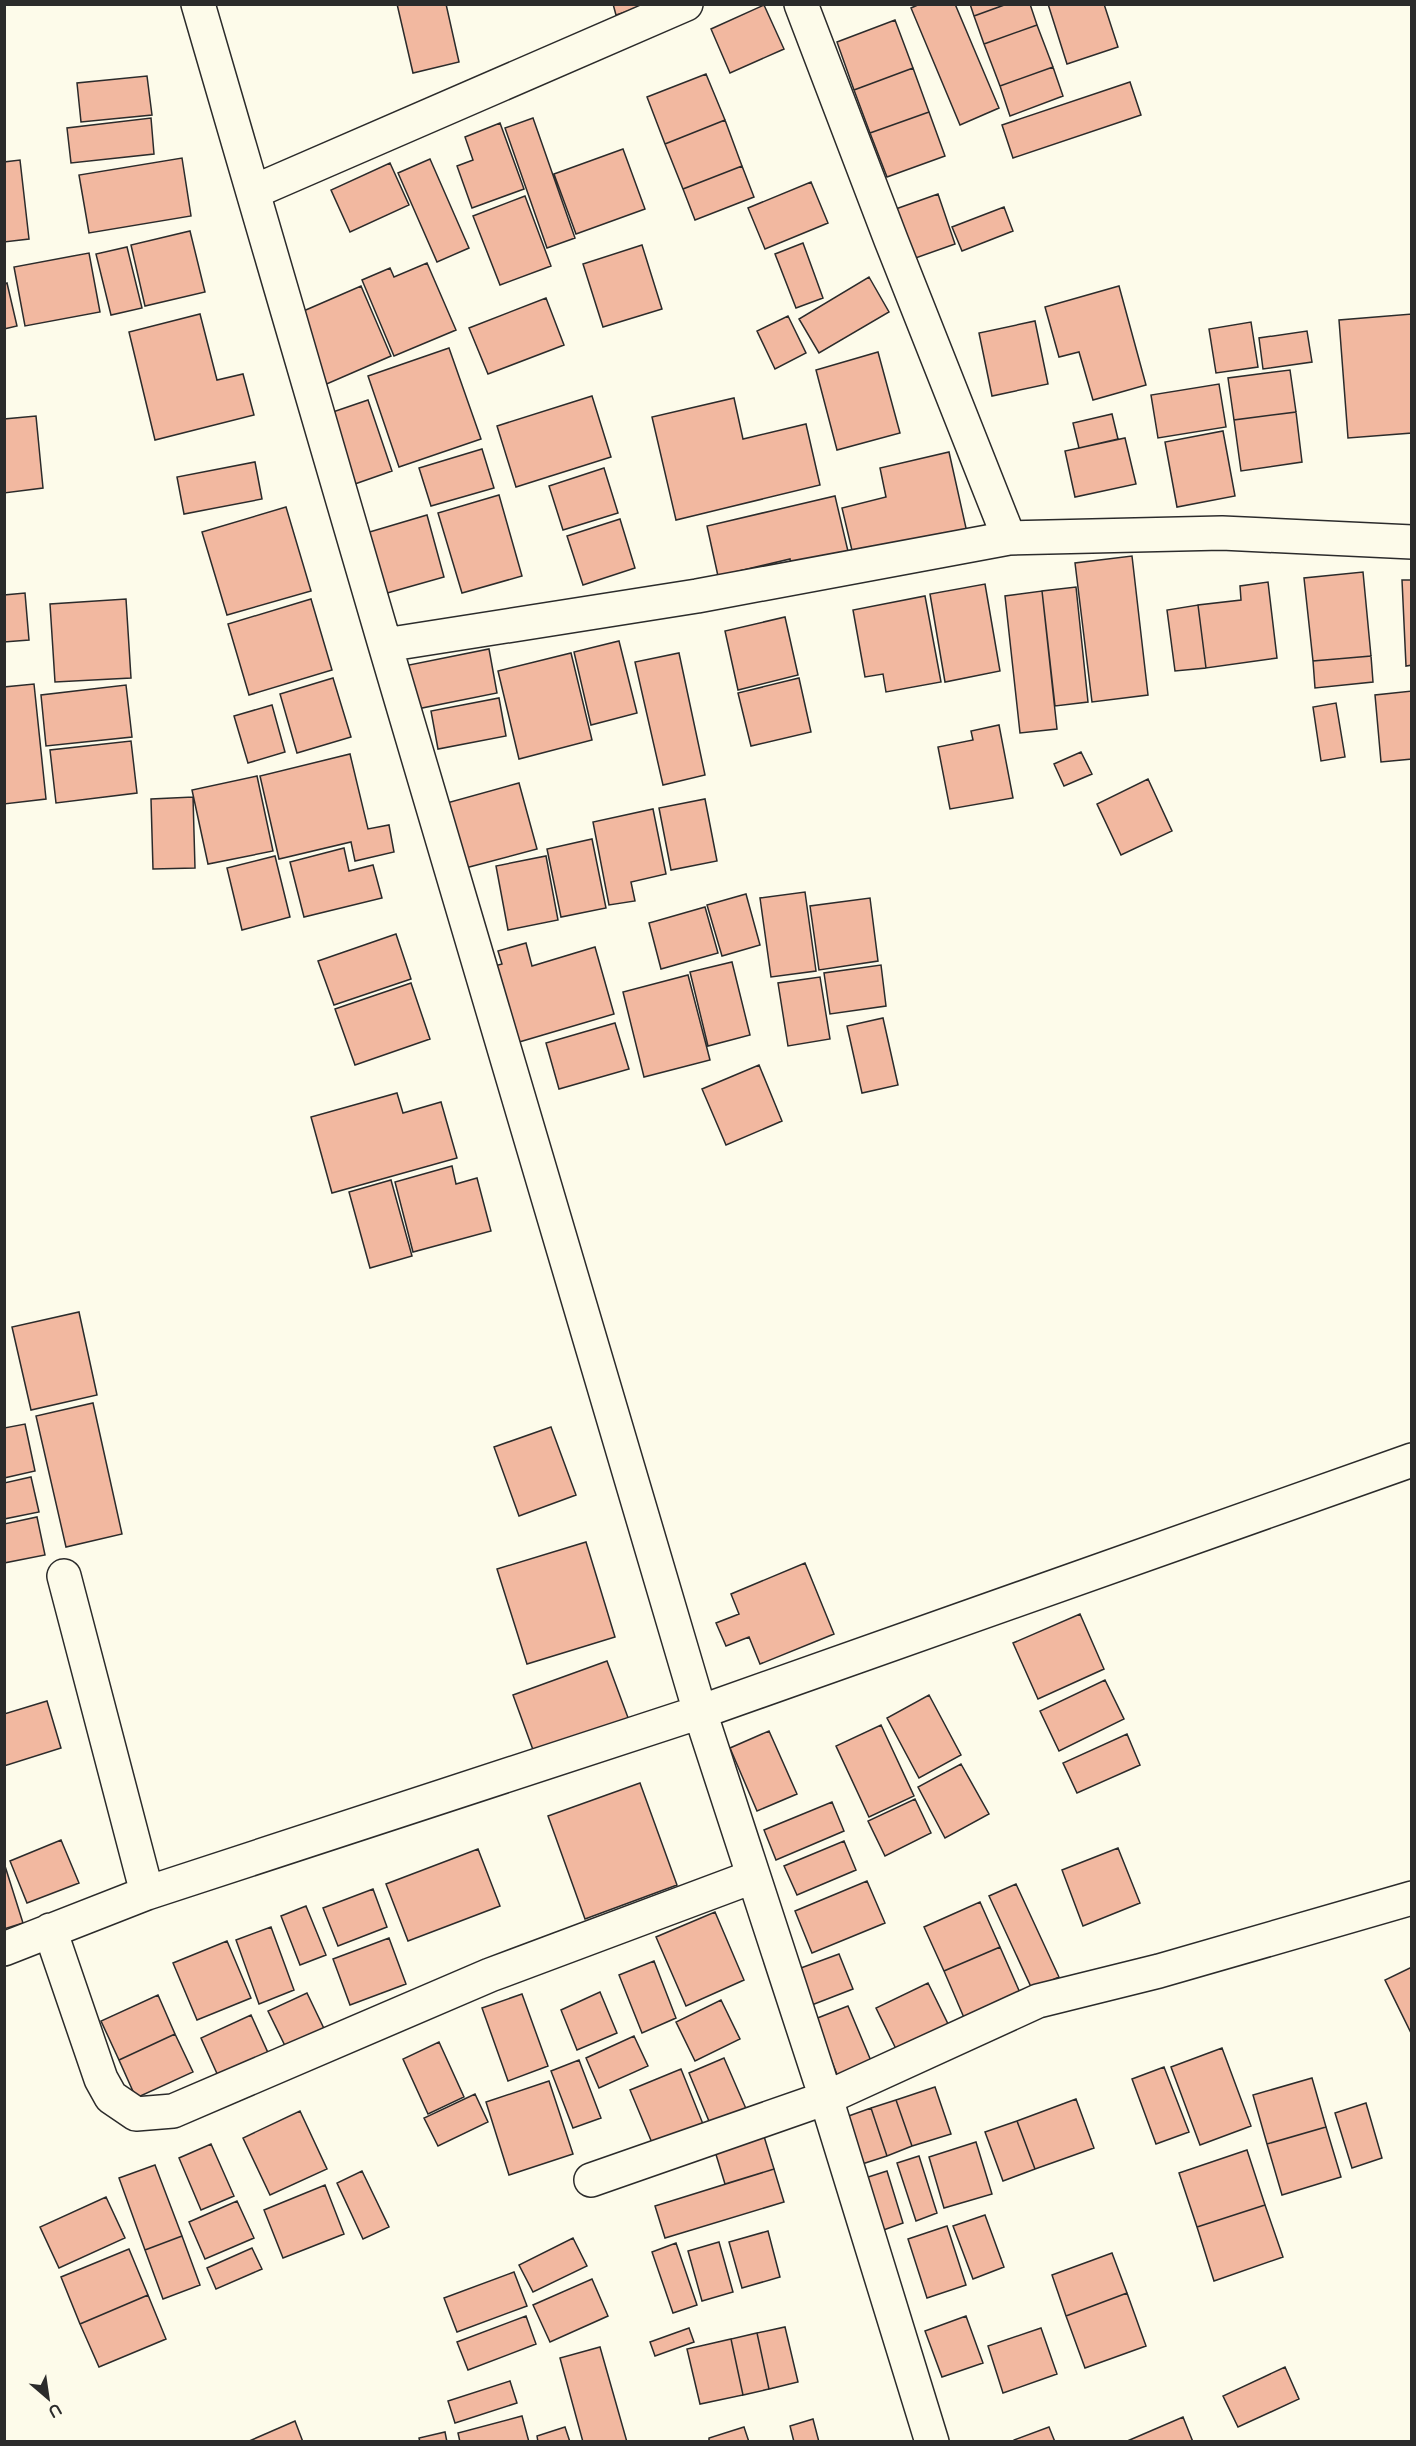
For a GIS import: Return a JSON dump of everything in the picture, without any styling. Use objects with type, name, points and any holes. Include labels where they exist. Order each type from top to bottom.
[{"type":"street","points":[[198,4],[700,1712],[826,2098],[932,2442]]},
{"type":"street","points":[[253,192],[686,4]]},
{"type":"street","points":[[801,4],[1009,538]]},
{"type":"street","points":[[385,645],[697,596],[1009,538],[1222,533],[1412,542]]},
{"type":"street","points":[[4,1949],[147,1893],[700,1712],[1412,1460]]},
{"type":"street","points":[[64,1576],[147,1893]]},
{"type":"street","points":[[50,1930],[101,2079],[111,2097],[136,2114],[173,2111],[490,1975],[752,1877]]},
{"type":"street","points":[[591,2180],[826,2098],[1038,2001],[1159,1971],[1412,1898]]},
{"type":"building","points":[[397,4],[446,4],[459,62],[413,73]]},
{"type":"building","points":[[613,4],[651,4],[616,15]]},
{"type":"building","points":[[920,4],[955,4],[999,108],[960,125],[911,8]]},
{"type":"building","points":[[970,4],[1007,4],[974,16]]},
{"type":"building","points":[[1007,4],[1030,4],[1037,25],[984,44],[974,16]]},
{"type":"building","points":[[1048,4],[1104,4],[1118,47],[1067,64]]},
{"type":"building","points":[[764,5],[784,49],[730,73],[711,29]]},
{"type":"building","points":[[895,20],[913,68],[854,90],[837,42]]},
{"type":"building","points":[[1037,25],[1053,67],[1000,86],[984,44]]},
{"type":"building","points":[[1053,67],[1063,96],[1010,116],[1000,86]]},
{"type":"building","points":[[913,68],[929,112],[870,133],[854,90]]},
{"type":"building","points":[[706,74],[725,120],[665,144],[647,97]]},
{"type":"building","points":[[147,76],[152,115],[81,122],[77,83]]},
{"type":"building","points":[[1130,82],[1141,115],[1013,158],[1002,125]]},
{"type":"building","points":[[929,112],[945,156],[887,177],[870,133]]},
{"type":"building","points":[[151,118],[154,154],[71,163],[67,128]]},
{"type":"building","points":[[533,118],[575,238],[547,248],[505,128]]},
{"type":"building","points":[[725,120],[742,166],[683,189],[665,144]]},
{"type":"building","points":[[500,123],[524,189],[472,208],[457,166],[473,160],[465,137]]},
{"type":"building","points":[[623,149],[645,209],[576,234],[554,174]]},
{"type":"building","points":[[182,158],[191,216],[89,233],[79,175]]},
{"type":"building","points":[[430,159],[469,248],[437,262],[398,173]]},
{"type":"building","points":[[20,160],[29,239],[4,242],[4,162]]},
{"type":"building","points":[[390,163],[409,205],[350,232],[331,190]]},
{"type":"building","points":[[742,166],[754,197],[695,220],[683,189]]},
{"type":"building","points":[[811,182],[828,223],[765,249],[748,208]]},
{"type":"building","points":[[938,194],[955,244],[907,261],[890,211]]},
{"type":"building","points":[[525,196],[551,266],[500,285],[473,216]]},
{"type":"building","points":[[1004,207],[1013,231],[962,251],[952,227]]},
{"type":"building","points":[[190,231],[205,292],[145,306],[131,245]]},
{"type":"building","points":[[803,243],[823,298],[796,308],[775,254]]},
{"type":"building","points":[[642,245],[662,309],[603,327],[583,264]]},
{"type":"building","points":[[127,247],[142,308],[111,315],[96,254]]},
{"type":"building","points":[[89,253],[100,312],[25,326],[14,267]]},
{"type":"building","points":[[427,263],[456,330],[394,356],[362,280],[390,268],[394,277]]},
{"type":"building","points":[[869,277],[889,312],[819,353],[799,319]]},
{"type":"building","points":[[7,283],[17,326],[4,329],[4,284]]},
{"type":"building","points":[[361,286],[391,356],[322,386],[292,316]]},
{"type":"building","points":[[1119,286],[1146,385],[1093,400],[1079,352],[1059,357],[1045,307]]},
{"type":"building","points":[[546,298],[564,345],[488,374],[469,328]]},
{"type":"building","points":[[200,314],[217,380],[243,374],[254,415],[155,440],[129,332]]},
{"type":"building","points":[[1412,314],[1412,433],[1348,438],[1339,320]]},
{"type":"building","points":[[788,316],[806,353],[775,369],[757,331]]},
{"type":"building","points":[[1035,321],[1048,384],[992,396],[979,333]]},
{"type":"building","points":[[1251,322],[1258,367],[1216,373],[1209,329]]},
{"type":"building","points":[[1307,331],[1312,362],[1263,369],[1259,338]]},
{"type":"building","points":[[449,348],[481,439],[399,467],[368,376]]},
{"type":"building","points":[[878,352],[900,433],[837,450],[816,370]]},
{"type":"building","points":[[1290,370],[1296,412],[1234,420],[1228,378]]},
{"type":"building","points":[[1219,384],[1226,427],[1158,438],[1151,395]]},
{"type":"building","points":[[592,396],[611,457],[516,487],[497,426]]},
{"type":"building","points":[[734,398],[743,439],[806,424],[820,485],[676,520],[652,417]]},
{"type":"building","points":[[368,400],[392,471],[352,485],[327,414]]},
{"type":"building","points":[[1296,412],[1302,462],[1241,471],[1234,420]]},
{"type":"building","points":[[1112,414],[1118,439],[1079,448],[1073,423]]},
{"type":"building","points":[[36,416],[43,488],[4,493],[4,419]]},
{"type":"building","points":[[1223,431],[1235,496],[1177,507],[1165,442]]},
{"type":"building","points":[[1125,438],[1136,484],[1075,497],[1065,451]]},
{"type":"building","points":[[482,449],[494,488],[431,506],[419,468]]},
{"type":"building","points":[[949,452],[968,537],[855,563],[842,508],[886,497],[880,468]]},
{"type":"building","points":[[255,462],[262,499],[184,514],[177,477]]},
{"type":"building","points":[[604,468],[618,513],[563,530],[549,486]]},
{"type":"building","points":[[499,495],[522,576],[462,593],[438,513]]},
{"type":"building","points":[[835,496],[851,564],[793,577],[790,559],[718,576],[707,526]]},
{"type":"building","points":[[286,507],[311,591],[227,615],[202,532]]},
{"type":"building","points":[[427,515],[444,577],[373,597],[356,536]]},
{"type":"building","points":[[620,519],[635,568],[583,585],[567,536]]},
{"type":"building","points":[[1132,556],[1148,695],[1092,702],[1075,563]]},
{"type":"building","points":[[1363,572],[1371,656],[1313,661],[1304,578]]},
{"type":"building","points":[[1402,580],[1412,580],[1412,665],[1406,666]]},
{"type":"building","points":[[1268,582],[1277,658],[1206,668],[1198,605],[1241,600],[1240,586]]},
{"type":"building","points":[[985,584],[1000,671],[945,682],[930,594]]},
{"type":"building","points":[[1076,587],[1088,702],[1055,706],[1042,591]]},
{"type":"building","points":[[1042,591],[1057,729],[1020,733],[1005,596]]},
{"type":"building","points":[[25,593],[29,640],[4,642],[4,595]]},
{"type":"building","points":[[925,596],[941,682],[886,692],[883,674],[865,677],[853,610]]},
{"type":"building","points":[[126,599],[131,678],[55,682],[50,604]]},
{"type":"building","points":[[311,599],[332,670],[249,695],[228,624]]},
{"type":"building","points":[[1198,605],[1206,668],[1175,671],[1167,610]]},
{"type":"building","points":[[785,617],[798,675],[738,690],[725,631]]},
{"type":"building","points":[[619,641],[637,713],[591,725],[574,652]]},
{"type":"building","points":[[489,649],[497,693],[412,710],[404,666]]},
{"type":"building","points":[[571,653],[592,740],[519,759],[498,671]]},
{"type":"building","points":[[679,653],[705,775],[663,785],[635,662]]},
{"type":"building","points":[[1371,656],[1373,682],[1315,688],[1313,661]]},
{"type":"building","points":[[333,678],[351,737],[297,753],[280,694]]},
{"type":"building","points":[[799,678],[811,732],[751,746],[738,693]]},
{"type":"building","points":[[34,684],[46,799],[4,804],[4,687]]},
{"type":"building","points":[[126,685],[132,737],[46,746],[41,695]]},
{"type":"building","points":[[1412,691],[1412,759],[1381,762],[1375,695]]},
{"type":"building","points":[[499,698],[506,736],[438,749],[431,711]]},
{"type":"building","points":[[1336,703],[1345,757],[1321,761],[1313,707]]},
{"type":"building","points":[[272,705],[285,752],[248,763],[234,716]]},
{"type":"building","points":[[999,725],[1013,798],[950,809],[938,747],[973,740],[971,731]]},
{"type":"building","points":[[131,741],[137,793],[56,803],[50,750]]},
{"type":"building","points":[[1081,752],[1092,774],[1064,786],[1054,764]]},
{"type":"building","points":[[350,754],[368,829],[389,825],[394,852],[355,861],[351,842],[279,859],[260,776]]},
{"type":"building","points":[[257,776],[273,851],[208,864],[192,790]]},
{"type":"building","points":[[1148,779],[1172,831],[1121,855],[1097,804]]},
{"type":"building","points":[[519,783],[537,849],[454,871],[436,806]]},
{"type":"building","points":[[193,797],[195,868],[153,869],[151,799]]},
{"type":"building","points":[[705,799],[717,861],[671,870],[659,808]]},
{"type":"building","points":[[653,809],[666,874],[631,882],[635,901],[609,905],[593,822]]},
{"type":"building","points":[[592,839],[606,908],[561,917],[547,849]]},
{"type":"building","points":[[344,848],[349,871],[373,865],[382,898],[304,917],[290,862]]},
{"type":"building","points":[[275,856],[290,917],[242,930],[227,868]]},
{"type":"building","points":[[546,856],[558,920],[508,930],[496,866]]},
{"type":"building","points":[[805,892],[816,971],[771,977],[760,898]]},
{"type":"building","points":[[746,894],[760,945],[722,956],[707,905]]},
{"type":"building","points":[[870,898],[878,961],[819,970],[810,906]]},
{"type":"building","points":[[705,907],[718,953],[661,969],[649,923]]},
{"type":"building","points":[[396,934],[411,979],[334,1005],[318,961]]},
{"type":"building","points":[[526,943],[532,966],[595,947],[614,1014],[509,1045],[487,968],[502,964],[498,951]]},
{"type":"building","points":[[732,962],[750,1035],[708,1046],[690,972]]},
{"type":"building","points":[[881,965],[886,1006],[830,1014],[824,973]]},
{"type":"building","points":[[688,975],[710,1060],[644,1077],[623,992]]},
{"type":"building","points":[[820,977],[830,1039],[788,1046],[778,983]]},
{"type":"building","points":[[411,983],[430,1039],[355,1065],[335,1009]]},
{"type":"building","points":[[883,1018],[898,1085],[862,1093],[847,1026]]},
{"type":"building","points":[[615,1023],[629,1069],[559,1089],[546,1043]]},
{"type":"building","points":[[759,1065],[782,1121],[726,1145],[702,1089]]},
{"type":"building","points":[[397,1093],[403,1113],[441,1102],[457,1158],[332,1193],[311,1117]]},
{"type":"building","points":[[452,1166],[456,1184],[477,1178],[491,1231],[413,1252],[395,1182]]},
{"type":"building","points":[[391,1180],[412,1256],[370,1268],[349,1192]]},
{"type":"building","points":[[79,1312],[97,1395],[31,1410],[12,1327]]},
{"type":"building","points":[[93,1403],[122,1534],[66,1547],[36,1416]]},
{"type":"building","points":[[25,1424],[35,1471],[4,1478],[4,1428]]},
{"type":"building","points":[[551,1427],[576,1495],[519,1516],[494,1447]]},
{"type":"building","points":[[31,1477],[39,1512],[4,1519],[4,1483]]},
{"type":"building","points":[[37,1517],[45,1555],[4,1563],[4,1524]]},
{"type":"building","points":[[586,1542],[615,1637],[527,1664],[497,1569]]},
{"type":"building","points":[[805,1563],[834,1634],[760,1664],[749,1637],[726,1646],[716,1623],[739,1614],[731,1594]]},
{"type":"building","points":[[1080,1614],[1104,1669],[1038,1699],[1013,1643]]},
{"type":"building","points":[[607,1661],[630,1723],[536,1758],[513,1695]]},
{"type":"building","points":[[1105,1680],[1124,1719],[1059,1751],[1040,1711]]},
{"type":"building","points":[[929,1695],[961,1755],[919,1778],[887,1718]]},
{"type":"building","points":[[47,1701],[61,1748],[4,1766],[4,1714]]},
{"type":"building","points":[[881,1725],[914,1796],[869,1817],[836,1746]]},
{"type":"building","points":[[769,1731],[797,1794],[757,1811],[730,1748]]},
{"type":"building","points":[[1127,1734],[1140,1765],[1077,1793],[1063,1763]]},
{"type":"building","points":[[961,1764],[989,1814],[945,1838],[918,1787]]},
{"type":"building","points":[[640,1783],[677,1885],[585,1919],[548,1816]]},
{"type":"building","points":[[915,1799],[931,1833],[885,1856],[868,1821]]},
{"type":"building","points":[[832,1802],[844,1831],[776,1860],[764,1830]]},
{"type":"building","points":[[61,1840],[79,1883],[27,1903],[10,1861]]},
{"type":"building","points":[[844,1841],[856,1870],[797,1895],[784,1866]]},
{"type":"building","points":[[1118,1848],[1140,1903],[1083,1926],[1062,1870]]},
{"type":"building","points":[[478,1849],[500,1906],[408,1941],[386,1884]]},
{"type":"building","points":[[4,1866],[23,1923],[4,1929]]},
{"type":"building","points":[[867,1881],[885,1923],[812,1953],[795,1911]]},
{"type":"building","points":[[1016,1884],[1059,1977],[1032,1989],[989,1896]]},
{"type":"building","points":[[373,1889],[387,1927],[338,1946],[323,1908]]},
{"type":"building","points":[[980,1902],[1000,1947],[944,1971],[924,1927]]},
{"type":"building","points":[[306,1906],[326,1955],[300,1965],[281,1916]]},
{"type":"building","points":[[715,1912],[744,1980],[686,2006],[656,1937]]},
{"type":"building","points":[[271,1927],[294,1990],[259,2004],[236,1940]]},
{"type":"building","points":[[389,1938],[406,1984],[350,2005],[333,1959]]},
{"type":"building","points":[[227,1941],[251,1998],[197,2020],[173,1963]]},
{"type":"building","points":[[1000,1947],[1021,1995],[965,2020],[944,1971]]},
{"type":"building","points":[[839,1954],[853,1989],[804,2008],[790,1972]]},
{"type":"building","points":[[654,1961],[676,2018],[642,2033],[619,1975]]},
{"type":"building","points":[[1412,1967],[1412,2035],[1385,1980]]},
{"type":"building","points":[[928,1983],[950,2028],[898,2053],[876,2008]]},
{"type":"building","points":[[600,1992],[617,2033],[577,2050],[561,2010]]},
{"type":"building","points":[[307,1993],[329,2039],[291,2058],[268,2011]]},
{"type":"building","points":[[522,1994],[548,2066],[508,2081],[482,2008]]},
{"type":"building","points":[[158,1995],[175,2034],[119,2060],[101,2021]]},
{"type":"building","points":[[721,2000],[740,2039],[695,2061],[676,2022]]},
{"type":"building","points":[[848,2006],[874,2068],[840,2082],[815,2019]]},
{"type":"building","points":[[251,2015],[269,2055],[219,2078],[201,2038]]},
{"type":"building","points":[[175,2034],[193,2072],[136,2098],[119,2060]]},
{"type":"building","points":[[634,2036],[648,2066],[599,2088],[586,2058]]},
{"type":"building","points":[[439,2042],[464,2097],[428,2114],[403,2059]]},
{"type":"building","points":[[1222,2048],[1251,2126],[1200,2145],[1171,2067]]},
{"type":"building","points":[[724,2058],[747,2111],[711,2126],[689,2073]]},
{"type":"building","points":[[579,2060],[601,2118],[573,2128],[551,2071]]},
{"type":"building","points":[[1164,2067],[1189,2132],[1156,2144],[1132,2079]]},
{"type":"building","points":[[681,2069],[705,2129],[655,2150],[630,2090]]},
{"type":"building","points":[[1312,2078],[1326,2127],[1267,2144],[1253,2095]]},
{"type":"building","points":[[549,2081],[573,2154],[509,2175],[486,2102]]},
{"type":"building","points":[[935,2087],[951,2134],[912,2146],[896,2100]]},
{"type":"building","points":[[475,2094],[488,2122],[438,2146],[424,2118]]},
{"type":"building","points":[[1076,2099],[1094,2148],[1035,2169],[1017,2121]]},
{"type":"building","points":[[896,2100],[912,2146],[887,2156],[871,2108]]},
{"type":"building","points":[[1366,2103],[1382,2158],[1352,2168],[1335,2113]]},
{"type":"building","points":[[871,2108],[887,2156],[859,2165],[843,2118]]},
{"type":"building","points":[[300,2111],[327,2169],[270,2195],[243,2138]]},
{"type":"building","points":[[1017,2121],[1035,2169],[1003,2181],[985,2132]]},
{"type":"building","points":[[1326,2127],[1341,2177],[1282,2195],[1267,2144]]},
{"type":"building","points":[[763,2133],[774,2169],[725,2184],[714,2148]]},
{"type":"building","points":[[976,2142],[992,2194],[944,2208],[929,2157]]},
{"type":"building","points":[[211,2144],[234,2196],[201,2210],[179,2158]]},
{"type":"building","points":[[1247,2150],[1265,2205],[1197,2227],[1179,2173]]},
{"type":"building","points":[[919,2156],[937,2213],[916,2221],[897,2163]]},
{"type":"building","points":[[155,2165],[182,2236],[145,2250],[119,2178]]},
{"type":"building","points":[[774,2169],[784,2202],[665,2238],[655,2206]]},
{"type":"building","points":[[362,2171],[389,2227],[363,2239],[337,2183]]},
{"type":"building","points":[[887,2171],[903,2223],[878,2232],[862,2179]]},
{"type":"building","points":[[325,2185],[344,2234],[283,2258],[264,2210]]},
{"type":"building","points":[[106,2197],[125,2238],[59,2268],[40,2227]]},
{"type":"building","points":[[237,2201],[254,2238],[205,2259],[189,2222]]},
{"type":"building","points":[[1265,2205],[1283,2257],[1214,2281],[1197,2227]]},
{"type":"building","points":[[985,2215],[1004,2267],[973,2279],[953,2226]]},
{"type":"building","points":[[947,2226],[966,2285],[927,2298],[908,2239]]},
{"type":"building","points":[[768,2231],[780,2277],[742,2288],[729,2242]]},
{"type":"building","points":[[182,2236],[200,2285],[163,2299],[145,2250]]},
{"type":"building","points":[[573,2238],[587,2266],[533,2292],[519,2265]]},
{"type":"building","points":[[719,2242],[733,2292],[702,2301],[688,2251]]},
{"type":"building","points":[[676,2243],[697,2305],[673,2313],[652,2252]]},
{"type":"building","points":[[252,2248],[262,2269],[216,2289],[207,2268]]},
{"type":"building","points":[[129,2249],[148,2295],[80,2324],[61,2277]]},
{"type":"building","points":[[1112,2253],[1127,2293],[1066,2316],[1052,2275]]},
{"type":"building","points":[[514,2272],[527,2306],[457,2332],[444,2298]]},
{"type":"building","points":[[592,2279],[608,2316],[550,2342],[533,2305]]},
{"type":"building","points":[[1127,2293],[1146,2346],[1085,2368],[1066,2316]]},
{"type":"building","points":[[148,2295],[166,2339],[99,2367],[80,2324]]},
{"type":"building","points":[[526,2316],[536,2344],[468,2370],[457,2342]]},
{"type":"building","points":[[966,2316],[983,2363],[942,2377],[925,2331]]},
{"type":"building","points":[[785,2327],[798,2382],[769,2389],[757,2333]]},
{"type":"building","points":[[689,2328],[694,2342],[655,2356],[650,2342]]},
{"type":"building","points":[[1041,2328],[1057,2374],[1003,2393],[988,2346]]},
{"type":"building","points":[[757,2333],[769,2389],[743,2395],[731,2339]]},
{"type":"building","points":[[731,2339],[743,2395],[700,2404],[687,2349]]},
{"type":"building","points":[[600,2347],[627,2442],[583,2442],[560,2358]]},
{"type":"building","points":[[1285,2367],[1299,2399],[1238,2427],[1223,2396]]},
{"type":"building","points":[[510,2381],[517,2403],[455,2423],[448,2401]]},
{"type":"building","points":[[522,2416],[529,2442],[460,2442],[458,2433]]},
{"type":"building","points":[[1183,2417],[1193,2442],[1125,2442]]},
{"type":"building","points":[[813,2419],[819,2442],[794,2442],[790,2426]]},
{"type":"building","points":[[295,2421],[303,2442],[247,2442]]},
{"type":"building","points":[[565,2427],[570,2442],[538,2442],[537,2436]]},
{"type":"building","points":[[744,2427],[749,2442],[709,2442],[709,2438]]},
{"type":"building","points":[[1049,2427],[1055,2442],[1014,2442],[1014,2440]]},
{"type":"building","points":[[445,2432],[447,2442],[420,2442],[419,2438]]}]
